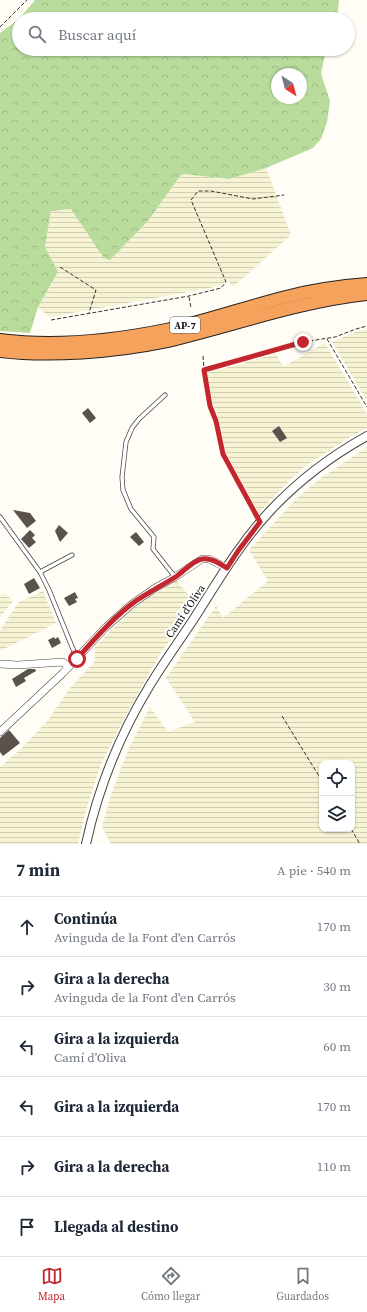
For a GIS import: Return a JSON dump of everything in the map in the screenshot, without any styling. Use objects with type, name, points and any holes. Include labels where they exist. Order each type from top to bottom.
[{"type":"highway","name":"AP-7","points":[[0,340],[29,344],[54,344],[139,335],[167,329],[286,296],[318,290],[367,284]]},
{"type":"highway","name":"AP-7","points":[[0,351],[46,354],[99,351],[146,345],[290,307],[316,301],[367,294]]},
{"type":"street","name":"Camí d’Oliva","points":[[86,844],[97,802],[108,771],[138,705],[238,551],[260,522],[290,490],[340,452],[367,436]]},
{"type":"street","points":[[0,732],[69,667],[106,627],[132,604],[202,559],[209,559],[227,568]]},
{"type":"street","points":[[0,664],[18,665],[63,662],[69,667]]},
{"type":"lane","points":[[165,395],[139,419],[132,428],[126,442],[121,482],[131,509],[153,534],[153,549],[176,577]]},
{"type":"lane","points":[[0,517],[40,572],[49,590],[77,659]]},
{"type":"lane","points":[[40,572],[72,555]]},
{"type":"path","points":[[15,12],[27,0]]},
{"type":"path","points":[[0,27],[12,15]]},
{"type":"path","points":[[51,320],[189,296],[221,288],[226,282],[191,200],[198,191],[212,191],[253,199],[284,195]]},
{"type":"path","points":[[60,267],[96,290],[88,313]]},
{"type":"path","points":[[189,296],[191,308]]},
{"type":"path","points":[[204,370],[303,342],[327,339],[367,326]]},
{"type":"path","points":[[327,339],[367,407]]},
{"type":"path","points":[[203,356],[210,406],[216,421],[223,454],[260,522]]},
{"type":"path","points":[[282,716],[319,777]]},
{"type":"path","points":[[353,832],[360,844]]},
{"type":"shaded area","points":[[266,168],[291,235],[233,287],[228,280],[219,286],[49,317],[38,307],[58,273],[45,247],[51,211],[71,209],[110,260],[149,220],[180,176],[184,174],[229,179]]},
{"type":"shaded area","points":[[367,329],[367,401],[332,342]]},
{"type":"shaded area","points":[[325,343],[367,414],[367,428],[350,437],[304,467],[259,513],[226,453],[217,413],[213,405],[207,373],[276,354],[283,367]]},
{"type":"shaded area","points":[[367,447],[367,843],[111,844],[102,826],[112,792],[129,748],[150,707],[168,732],[195,722],[166,678],[216,606],[223,618],[268,581],[249,550],[298,497],[321,478]]},
{"type":"shaded area","points":[[177,581],[196,604],[160,654],[101,764],[87,807],[78,844],[0,844],[0,767],[22,748],[48,720],[71,687],[95,661],[95,647],[128,613],[147,598]]},
{"type":"shaded area","points":[[43,591],[56,623],[0,651],[0,630],[19,602]]},
{"type":"shaded area","points":[[5,593],[13,601],[0,617],[0,595]]},
{"type":"green space","points":[[35,0],[339,0],[338,12],[25,12]]},
{"type":"green space","points":[[12,24],[12,56],[325,56],[321,74],[330,101],[327,122],[321,139],[313,148],[266,168],[229,179],[184,174],[180,176],[148,221],[110,260],[104,258],[71,209],[51,211],[45,247],[58,272],[38,307],[30,333],[0,331],[0,33]]},
{"type":"building","points":[[88,408],[96,418],[90,423],[82,413]]},
{"type":"building","points":[[279,426],[287,438],[280,442],[272,431]]},
{"type":"building","points":[[13,510],[30,513],[36,521],[27,528]]},
{"type":"building","points":[[59,525],[68,533],[60,542],[55,531]]},
{"type":"building","points":[[30,530],[35,535],[32,538],[36,542],[29,548],[21,539]]},
{"type":"building","points":[[136,532],[144,542],[139,546],[130,537]]},
{"type":"building","points":[[34,578],[40,588],[29,594],[24,584]]},
{"type":"building","points":[[75,592],[78,598],[75,599],[77,602],[69,606],[64,598]]},
{"type":"building","points":[[54,637],[55,639],[58,637],[61,643],[52,648],[48,640]]},
{"type":"building","points":[[28,669],[35,669],[36,671],[24,678],[26,681],[16,687],[12,679]]},
{"type":"building","points":[[9,730],[20,743],[3,756],[0,752],[0,738]]},
{"type":"route","points":[[77,659],[106,627],[132,604],[155,588],[176,577],[198,561],[202,559],[209,559],[227,568],[260,522],[223,454],[216,421],[210,406],[204,370],[303,342]]}]
